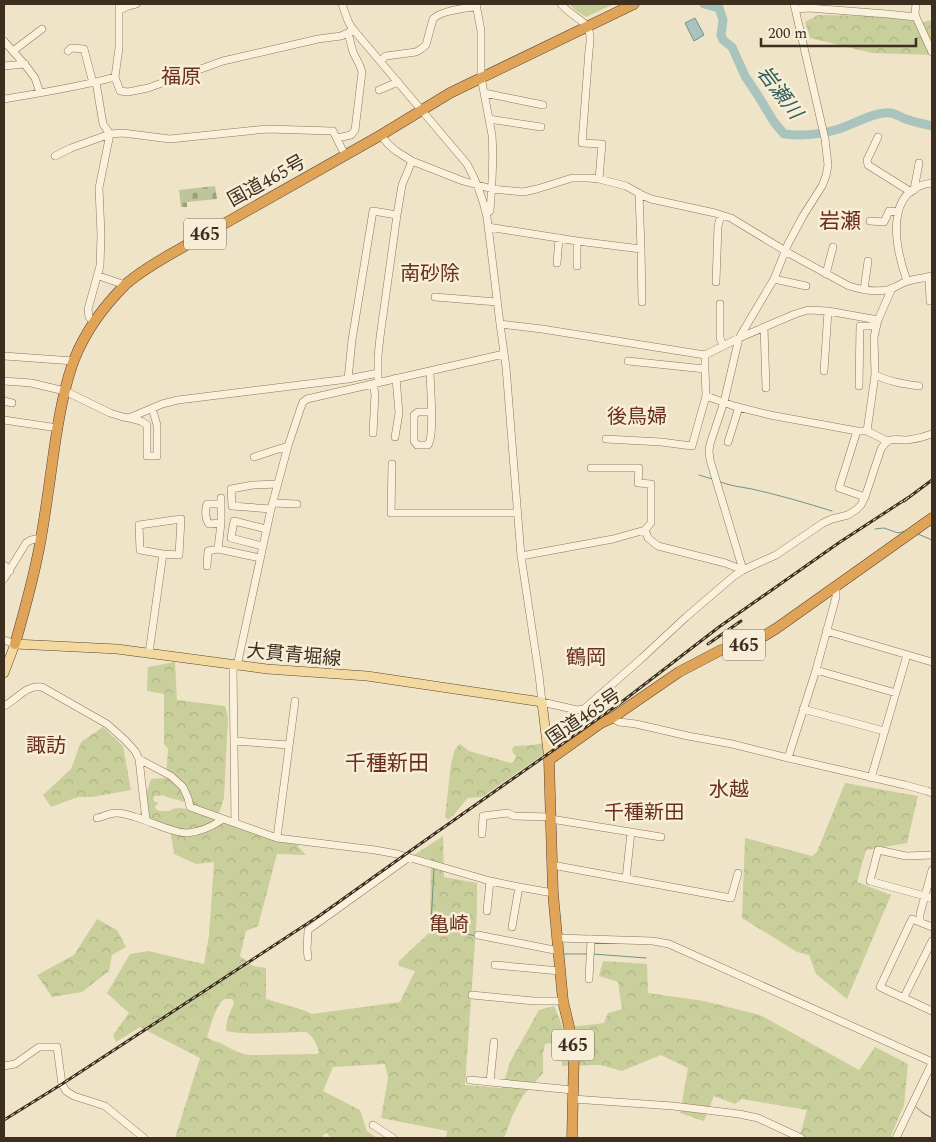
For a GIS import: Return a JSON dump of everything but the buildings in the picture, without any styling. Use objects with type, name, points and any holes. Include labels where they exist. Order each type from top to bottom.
[{"type":"highway","name":"国道465号","points":[[15,644],[32,585],[64,391],[74,361],[94,322],[125,285],[169,255],[381,135],[450,93],[634,4]]},
{"type":"highway","name":"国道465号","points":[[572,1138],[574,1054],[563,1002],[553,893],[549,760],[679,672],[721,650],[743,646],[777,628],[932,518]]},
{"type":"main road","name":"大貫青堀線","points":[[15,644],[117,649],[267,669],[367,676],[542,702]]},
{"type":"main road","points":[[4,673],[15,644]]},
{"type":"main road","points":[[542,702],[549,760]]},
{"type":"street","points":[[136,4],[120,7],[119,48],[115,77],[120,91],[128,92],[148,88],[223,61],[318,39],[341,36],[351,31]]},
{"type":"street","points":[[337,138],[351,136],[355,130],[362,72],[353,52],[351,31],[342,4]]},
{"type":"street","points":[[561,4],[588,26],[591,39],[582,143],[602,144],[599,179]]},
{"type":"street","points":[[916,4],[914,13],[932,52]]},
{"type":"street","points":[[380,61],[386,56],[416,52],[422,49],[426,45],[435,17],[446,12],[476,5],[482,40],[480,77],[493,145],[490,211],[486,214]]},
{"type":"street","points":[[743,570],[710,460],[710,444],[724,402],[739,338],[774,279],[802,216],[822,186],[828,165],[825,139],[795,6],[916,18]]},
{"type":"street","points":[[13,51],[42,29]]},
{"type":"street","points":[[351,31],[380,61],[467,164],[484,203],[504,354],[521,556],[542,702],[577,710],[584,709],[734,576],[776,555],[823,523],[848,515],[861,505],[881,449],[887,441]]},
{"type":"street","points":[[4,41],[35,78],[40,93]]},
{"type":"street","points":[[68,51],[71,48],[84,49],[94,82],[103,124],[110,134],[99,188],[101,257],[98,276],[88,310],[89,317],[94,322]]},
{"type":"street","points":[[4,66],[25,64]]},
{"type":"street","points":[[4,99],[115,77]]},
{"type":"street","points":[[378,90],[398,82]]},
{"type":"street","points":[[484,93],[543,105]]},
{"type":"street","points":[[489,119],[541,128]]},
{"type":"street","points":[[55,156],[110,134],[123,133],[170,139],[267,129],[333,131],[345,155]]},
{"type":"street","points":[[381,135],[396,151],[412,161],[463,181],[492,189],[523,192],[572,178],[599,179],[626,186],[664,202],[731,218],[826,274],[849,286],[864,290],[878,291],[931,276],[930,301]]},
{"type":"street","points":[[878,137],[867,160],[868,165],[912,191]]},
{"type":"street","points":[[373,433],[375,383],[378,373],[380,337],[396,215],[402,185],[412,161]]},
{"type":"street","points":[[906,282],[898,252],[896,222],[903,202],[912,191],[919,163]]},
{"type":"street","points":[[912,191],[932,183]]},
{"type":"street","points":[[639,193],[642,302]]},
{"type":"street","points":[[348,379],[352,340],[373,211],[396,215]]},
{"type":"street","points":[[870,221],[884,222],[889,211],[898,212]]},
{"type":"street","points":[[716,282],[718,226],[721,215]]},
{"type":"street","points":[[488,227],[641,249]]},
{"type":"street","points":[[557,263],[559,238]]},
{"type":"street","points":[[576,266],[577,241]]},
{"type":"street","points":[[826,274],[833,247]]},
{"type":"street","points":[[864,290],[868,261]]},
{"type":"street","points":[[98,276],[125,285]]},
{"type":"street","points":[[774,279],[806,286]]},
{"type":"street","points":[[867,431],[875,375],[874,337],[877,323],[892,288]]},
{"type":"street","points":[[435,297],[497,302]]},
{"type":"street","points":[[720,304],[720,338],[722,346]]},
{"type":"street","points":[[500,324],[705,355],[764,327],[808,310],[828,310],[877,323]]},
{"type":"street","points":[[824,371],[828,310]]},
{"type":"street","points":[[859,386],[860,326],[877,323]]},
{"type":"street","points":[[764,327],[766,388]]},
{"type":"street","points":[[235,823],[235,665],[266,529],[288,446],[301,407],[307,400],[504,354]]},
{"type":"street","points":[[606,439],[692,446],[706,396],[705,355]]},
{"type":"street","points":[[4,356],[74,361]]},
{"type":"street","points":[[628,361],[704,369]]},
{"type":"street","points":[[430,371],[431,412],[430,443],[428,445],[416,445],[414,441],[414,415],[418,412],[431,412]]},
{"type":"street","points":[[130,418],[162,404],[178,400],[348,379],[378,373]]},
{"type":"street","points":[[875,375],[896,383],[919,386]]},
{"type":"street","points":[[395,437],[398,413],[396,378]]},
{"type":"street","points":[[4,381],[31,383],[64,391],[110,413],[141,420],[148,426],[147,456],[157,456],[157,425],[152,408]]},
{"type":"street","points":[[706,396],[739,407],[770,414],[857,431],[867,431],[887,441],[908,440],[932,434]]},
{"type":"street","points":[[4,401],[12,403]]},
{"type":"street","points":[[728,442],[739,407]]},
{"type":"street","points":[[4,420],[51,427]]},
{"type":"street","points":[[857,431],[839,488],[865,497]]},
{"type":"street","points":[[254,457],[288,446]]},
{"type":"street","points":[[392,464],[391,513],[518,513]]},
{"type":"street","points":[[521,556],[613,539],[644,530],[651,523],[651,484],[638,483],[640,468],[591,468]]},
{"type":"street","points":[[278,484],[253,485],[231,489],[232,506],[297,504]]},
{"type":"street","points":[[218,549],[221,523],[221,501],[207,504],[207,521],[209,524],[221,523]]},
{"type":"street","points":[[181,519],[179,555],[163,554],[140,550],[139,525],[181,519]]},
{"type":"street","points":[[262,546],[231,538],[234,520],[266,529]]},
{"type":"street","points":[[644,530],[648,538],[658,546],[725,563],[743,570]]},
{"type":"street","points":[[4,579],[7,568],[26,543],[41,538]]},
{"type":"street","points":[[206,566],[208,551],[218,549],[260,558]]},
{"type":"street","points":[[149,653],[163,554]]},
{"type":"street","points":[[788,758],[816,670],[836,597],[836,586]]},
{"type":"street","points":[[826,631],[932,662]]},
{"type":"street","points":[[4,640],[15,644]]},
{"type":"street","points":[[872,778],[907,655]]},
{"type":"street","points":[[816,670],[896,693]]},
{"type":"street","points":[[4,706],[34,686],[42,687],[107,724],[129,744],[139,759],[146,820]]},
{"type":"street","points":[[277,838],[295,701]]},
{"type":"street","points":[[803,709],[884,731]]},
{"type":"street","points":[[612,718],[619,722],[732,744],[932,793]]},
{"type":"street","points":[[234,741],[289,745]]},
{"type":"street","points":[[139,759],[171,776],[183,787],[190,807],[277,838],[397,854],[490,880],[553,893]]},
{"type":"street","points":[[97,818],[115,813],[187,832],[209,826],[222,819]]},
{"type":"street","points":[[482,834],[483,816],[508,813],[514,816],[551,818],[661,837]]},
{"type":"street","points":[[626,879],[630,832]]},
{"type":"street","points":[[929,897],[870,881],[878,850],[906,856],[932,855]]},
{"type":"street","points":[[308,957],[308,930],[408,858]]},
{"type":"street","points":[[552,865],[731,898],[738,873]]},
{"type":"street","points":[[920,922],[929,897],[932,870]]},
{"type":"street","points":[[487,912],[490,880]]},
{"type":"street","points":[[512,927],[519,887]]},
{"type":"street","points":[[932,927],[912,918],[880,988],[932,1009]]},
{"type":"street","points":[[478,935],[559,951]]},
{"type":"street","points":[[557,938],[653,941],[669,944],[932,1062],[896,1138]]},
{"type":"street","points":[[589,979],[591,939]]},
{"type":"street","points":[[904,997],[932,941]]},
{"type":"street","points":[[495,965],[560,971]]},
{"type":"street","points":[[472,995],[563,1002]]},
{"type":"street","points":[[490,1082],[494,1042]]},
{"type":"street","points":[[4,1066],[15,1064],[39,1047],[57,1048],[62,1084],[66,1091],[74,1096],[105,1106],[144,1138]]},
{"type":"street","points":[[470,1080],[573,1095],[739,1114],[758,1118],[800,1138]]},
{"type":"street","points":[[374,1125],[393,1138]]},
{"type":"green space","points":[[570,4],[614,4],[586,17],[575,10]]},
{"type":"green space","points":[[818,15],[873,16],[923,22],[932,20],[932,55],[872,53],[810,38],[805,22]]},
{"type":"green space","points":[[215,186],[217,199],[187,202],[187,207],[181,207],[179,190]]},
{"type":"green space","points":[[175,662],[177,700],[225,706],[228,717],[224,798],[217,820],[296,844],[306,855],[277,854],[258,926],[246,931],[240,956],[253,966],[266,968],[266,999],[312,1014],[400,1002],[415,971],[399,966],[398,962],[430,932],[431,859],[414,855],[443,836],[444,877],[477,883],[477,914],[465,1085],[502,1088],[510,1062],[539,1010],[554,1006],[563,1028],[604,1023],[608,1013],[622,1009],[618,982],[599,976],[603,961],[647,964],[648,993],[704,1001],[760,1015],[859,1070],[875,1047],[908,1064],[904,1105],[890,1138],[799,1138],[807,1110],[742,1099],[735,1104],[714,1096],[704,1121],[680,1113],[688,1068],[661,1055],[622,1071],[600,1065],[562,1066],[561,1042],[545,1044],[543,1073],[522,1097],[504,1138],[446,1138],[447,1131],[381,1118],[388,1078],[385,1064],[333,1067],[323,1091],[360,1110],[367,1131],[377,1138],[330,1138],[327,1133],[323,1135],[323,1138],[175,1138],[200,1058],[140,1027],[116,1042],[113,1035],[129,1013],[107,993],[130,954],[148,951],[204,964],[209,935],[214,862],[196,864],[174,854],[170,829],[138,820],[151,779],[166,778],[168,749],[164,744],[164,694],[147,691],[148,667]],"holes":[[[162,795],[182,802],[185,801],[185,797],[192,806],[206,815],[183,808],[159,811],[155,808],[158,804],[153,799],[155,796]],[[224,999],[232,999],[234,1003],[227,1020],[226,1031],[256,1034],[306,1032],[314,1040],[319,1052],[317,1054],[250,1055],[238,1052],[209,1039],[207,1037],[214,1016]]]},
{"type":"green space","points":[[103,727],[123,746],[131,790],[92,797],[78,797],[51,807],[43,795],[71,769],[81,742]]},
{"type":"green space","points":[[542,743],[545,747],[545,752],[540,757],[482,797],[468,798],[448,820],[445,817],[451,764],[455,749],[460,744],[469,751],[511,763],[515,760],[516,756],[512,749],[514,746]]},
{"type":"green space","points":[[845,783],[918,796],[907,843],[866,850],[857,882],[891,895],[847,999],[816,974],[809,955],[797,952],[742,918],[745,838],[812,856],[817,852]]},
{"type":"green space","points":[[97,919],[117,930],[126,947],[112,955],[109,971],[82,992],[52,997],[37,975],[74,955]]},
{"type":"water","points":[[695,18],[704,35],[694,41],[685,23]]},
{"type":"waterway","name":"岩瀬川","points":[[704,4],[719,8],[723,20],[721,35],[723,40],[732,47],[745,76],[774,122],[784,134],[804,135],[822,133],[884,113],[891,113],[932,126]]},
{"type":"waterway","points":[[699,475],[712,479]]},
{"type":"waterway","points":[[720,482],[832,511]]},
{"type":"waterway","points":[[875,529],[884,528],[898,533],[906,531]]},
{"type":"waterway","points":[[918,534],[932,540]]},
{"type":"waterway","points":[[434,869],[431,923],[434,927],[476,936]]},
{"type":"waterway","points":[[563,954],[586,954]]},
{"type":"waterway","points":[[593,954],[646,958]]},
{"type":"waterway","points":[[916,1107],[932,1118]]},
{"type":"railway","points":[[904,501],[932,480]]},
{"type":"railway","points":[[4,1120],[319,916],[619,704],[719,627],[840,542],[909,497]]},
{"type":"railway","points":[[708,644],[741,621]]},
{"type":"district","name":"福原","points":[[181,76]]},
{"type":"district","name":"岩瀬","points":[[840,221]]},
{"type":"district","name":"南砂除","points":[[430,273]]},
{"type":"district","name":"後鳥婦","points":[[637,416]]},
{"type":"district","name":"鶴岡","points":[[586,657]]},
{"type":"district","name":"諏訪","points":[[46,745]]},
{"type":"district","name":"千種新田","points":[[387,763]]},
{"type":"district","name":"水越","points":[[729,789]]},
{"type":"district","name":"千種新田","points":[[644,812]]},
{"type":"district","name":"亀崎","points":[[449,924]]}]
